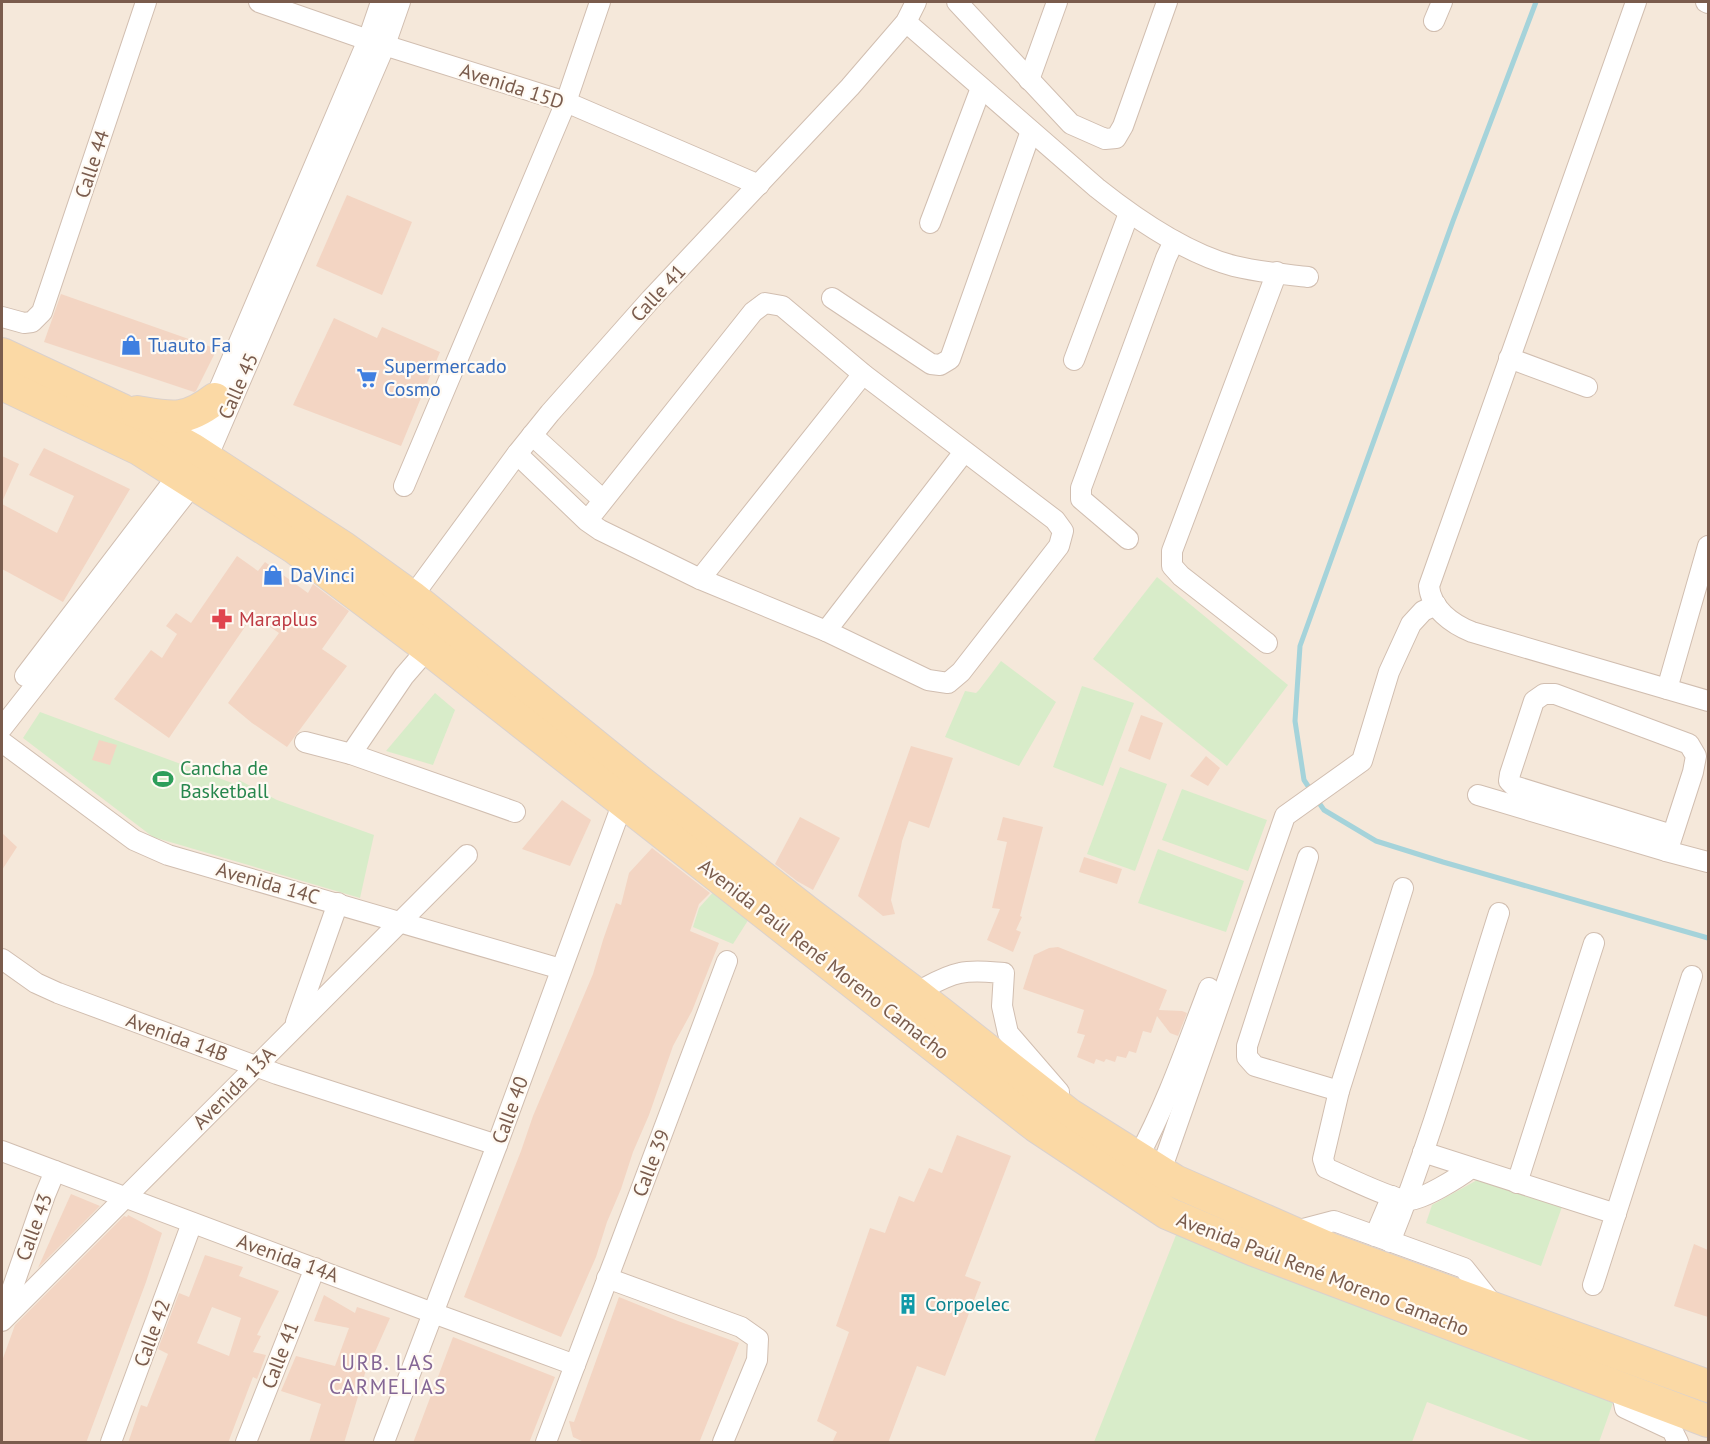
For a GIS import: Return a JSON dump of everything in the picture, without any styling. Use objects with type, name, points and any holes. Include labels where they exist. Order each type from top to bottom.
[{"type":"main road","name":"Avenida Paúl René Moreno Camacho","points":[[2,354],[122,410],[295,548],[426,647],[811,915],[915,993],[1070,1115],[1175,1181],[1330,1249],[1708,1386]]},
{"type":"main road","name":"Avenida Paúl René Moreno Camacho","points":[[2,384],[139,449],[193,466],[344,548],[412,597],[631,791],[1036,1126],[1167,1213],[1254,1250],[1708,1421]]},
{"type":"main road","points":[[122,410],[173,418],[202,410],[215,399]]},
{"type":"street","name":"Calle 44","points":[[2,317],[24,323],[32,322],[42,312],[146,2]]},
{"type":"street","name":"Avenida 15D","points":[[259,2],[377,43],[566,102],[759,185]]},
{"type":"street","name":"Calle 45","points":[[2,728],[193,466],[320,199],[377,43],[381,2]]},
{"type":"street","name":"Calle 45","points":[[2,708],[193,466],[215,399],[377,43],[400,2]]},
{"type":"street","points":[[404,486],[566,102],[600,2]]},
{"type":"street","name":"Calle 41","points":[[412,597],[532,435],[651,299],[850,87],[906,22],[916,2]]},
{"type":"street","points":[[957,2],[1071,124],[1105,139],[1116,138],[1123,126],[1167,2]]},
{"type":"street","points":[[1029,80],[1057,2]]},
{"type":"street","points":[[1434,21],[1442,2]]},
{"type":"street","points":[[1636,2],[1429,586],[1429,593],[1436,605],[1456,624],[1472,632],[1708,701]]},
{"type":"street","points":[[906,22],[1097,188],[1129,213],[1200,254],[1233,265],[1308,277]]},
{"type":"street","points":[[930,223],[981,88]]},
{"type":"street","points":[[1053,149],[1071,124]]},
{"type":"street","points":[[832,298],[932,364],[940,365],[950,359],[1031,131]]},
{"type":"street","points":[[1074,360],[1129,213]]},
{"type":"street","points":[[1128,539],[1081,499],[1081,488],[1174,241]]},
{"type":"street","points":[[1267,643],[1181,576],[1172,566],[1172,551],[1277,272]]},
{"type":"street","points":[[517,454],[587,521],[600,530],[700,579],[826,631],[928,680],[948,683],[961,672],[1059,546],[1063,531],[1055,520],[863,374],[782,306],[765,303],[753,312],[587,521]]},
{"type":"street","points":[[1509,358],[1587,387]]},
{"type":"street","points":[[700,579],[863,374]]},
{"type":"street","points":[[532,435],[603,500]]},
{"type":"street","points":[[826,631],[964,452]]},
{"type":"street","points":[[1666,689],[1708,546]]},
{"type":"street","points":[[1149,1165],[1285,816],[1362,761],[1389,672],[1411,624],[1423,611],[1436,605]]},
{"type":"street","points":[[351,754],[426,647]]},
{"type":"street","points":[[1669,843],[1695,764],[1696,756],[1689,744],[1555,694],[1544,694],[1534,700],[1510,774],[1509,781],[1514,786],[1669,843],[1708,862]]},
{"type":"street","name":"Avenida 14C","points":[[2,742],[134,840],[152,849],[561,969]]},
{"type":"street","points":[[305,742],[351,754],[515,812]]},
{"type":"street","name":"Calle 40","points":[[384,1443],[561,969],[631,791]]},
{"type":"street","points":[[1478,795],[1669,843]]},
{"type":"street","name":"Avenida 13A","points":[[2,1319],[467,855]]},
{"type":"street","points":[[1308,857],[1247,1046],[1247,1057],[1255,1066],[1339,1091]]},
{"type":"street","points":[[1403,888],[1339,1091],[1323,1159],[1326,1168],[1399,1198],[1419,1198],[1471,1168]]},
{"type":"street","points":[[277,1074],[338,903]]},
{"type":"street","points":[[1383,1239],[1399,1198],[1423,1152],[1499,913]]},
{"type":"street","points":[[1517,1183],[1594,943]]},
{"type":"street","name":"Avenida 14B","points":[[2,959],[36,983],[58,993],[277,1074],[497,1145]]},
{"type":"street","name":"Calle 39","points":[[546,1443],[727,961]]},
{"type":"street","points":[[915,993],[959,973],[1004,973],[1002,1006],[1008,1033],[1094,1130]]},
{"type":"street","points":[[1593,1285],[1692,976]]},
{"type":"street","points":[[1149,1201],[1148,1138],[1209,988]]},
{"type":"street","name":"Avenida 14A","points":[[2,1151],[575,1365]]},
{"type":"street","points":[[1423,1152],[1616,1214]]},
{"type":"street","name":"Calle 43","points":[[2,1319],[55,1171]]},
{"type":"street","points":[[1292,1232],[1334,1221],[1464,1268],[1497,1309]]},
{"type":"street","name":"Calle 42","points":[[111,1443],[192,1223]]},
{"type":"street","name":"Calle 41","points":[[246,1443],[315,1268]]},
{"type":"street","points":[[608,1278],[741,1327],[758,1339],[757,1360],[723,1443]]},
{"type":"street","points":[[1621,1388],[1626,1408],[1672,1430],[1678,1443]]},
{"type":"shaded area","points":[[2,2],[1708,2],[1708,1442],[2,1442]]},
{"type":"green space","points":[[1157,577],[1288,685],[1227,766],[1093,659]]},
{"type":"green space","points":[[1001,661],[1056,702],[1019,766],[945,737],[965,691],[976,693]]},
{"type":"green space","points":[[1082,686],[1134,703],[1103,786],[1053,767]]},
{"type":"green space","points":[[435,693],[455,710],[433,765],[386,751]]},
{"type":"green space","points":[[40,712],[235,784],[239,780],[277,800],[374,835],[360,898],[153,837],[23,738]]},
{"type":"green space","points":[[1120,767],[1167,784],[1135,871],[1087,854]]},
{"type":"green space","points":[[1182,789],[1267,820],[1248,871],[1162,840]]},
{"type":"green space","points":[[1158,849],[1244,881],[1226,932],[1138,903]]},
{"type":"green space","points":[[717,888],[752,914],[733,944],[693,927],[699,908]]},
{"type":"green space","points":[[1479,1179],[1563,1204],[1541,1266],[1426,1223],[1432,1205]]},
{"type":"green space","points":[[1178,1230],[1613,1403],[1599,1442],[1534,1442],[1427,1402],[1412,1442],[1094,1442]]},
{"type":"building","points":[[347,195],[412,222],[382,295],[316,266]]},
{"type":"building","name":"Tuauto Fa","points":[[61,294],[217,349],[196,391],[44,342]]},
{"type":"building","name":"Supermercado Cosmo","points":[[334,318],[377,338],[382,327],[440,352],[401,446],[293,405]]},
{"type":"building","points":[[44,448],[130,489],[63,602],[2,569],[2,504],[57,533],[74,496],[29,475]]},
{"type":"building","points":[[2,456],[19,464],[2,502]]},
{"type":"building","points":[[237,556],[258,571],[265,562],[308,593],[313,584],[349,611],[322,649],[347,666],[287,747],[228,703],[279,633],[253,615],[169,738],[114,699],[151,650],[162,658],[177,634],[166,626],[176,613],[191,623]]},
{"type":"building","points":[[1141,715],[1163,723],[1150,760],[1128,751]]},
{"type":"building","points":[[99,740],[117,745],[110,765],[92,760]]},
{"type":"building","points":[[911,746],[953,758],[929,828],[909,821],[902,841],[891,900],[895,914],[883,916],[858,896]]},
{"type":"building","points":[[1206,756],[1220,768],[1208,786],[1190,776]]},
{"type":"building","points":[[562,800],[591,820],[570,866],[522,849]]},
{"type":"building","points":[[800,817],[840,838],[813,890],[775,864]]},
{"type":"building","points":[[1003,817],[1043,827],[1020,916],[1022,917],[1016,930],[1021,932],[1013,952],[987,940],[1000,909],[992,908],[1007,842],[997,840]]},
{"type":"building","points":[[2,833],[17,847],[2,870]]},
{"type":"building","points":[[652,848],[710,893],[699,904],[690,931],[719,943],[692,1011],[673,1046],[596,1257],[561,1337],[464,1297],[533,1116],[593,974],[616,903],[621,905],[629,873]]},
{"type":"building","points":[[1084,857],[1122,869],[1117,884],[1079,872]]},
{"type":"building","points":[[1058,947],[1167,990],[1159,1010],[1187,1013],[1178,1036],[1170,1033],[1157,1016],[1151,1033],[1143,1031],[1136,1053],[1129,1051],[1126,1058],[1117,1056],[1115,1062],[1096,1059],[1094,1064],[1077,1057],[1085,1035],[1077,1033],[1084,1010],[1023,989],[1034,955],[1049,948]]},
{"type":"building","name":"Corpoelec","points":[[957,1135],[1011,1156],[965,1276],[981,1282],[945,1376],[917,1366],[888,1443],[832,1443],[837,1432],[817,1421],[849,1332],[836,1326],[870,1228],[885,1233],[899,1196],[914,1202],[929,1168],[942,1173]]},
{"type":"building","points":[[71,1194],[100,1206],[38,1268],[53,1234]]},
{"type":"building","points":[[128,1215],[162,1233],[86,1443],[2,1443],[2,1361],[15,1325],[124,1216]]},
{"type":"building","points":[[1694,1244],[1708,1250],[1708,1317],[1674,1306]]},
{"type":"building","points":[[205,1255],[243,1267],[239,1276],[279,1291],[257,1335],[261,1336],[253,1352],[266,1355],[257,1379],[253,1377],[228,1443],[128,1443],[141,1405],[147,1407],[168,1354],[158,1349],[179,1293],[189,1297]],"holes":[[[212,1307],[241,1318],[229,1356],[197,1343]]]},
{"type":"building","points":[[324,1295],[355,1313],[357,1307],[390,1318],[371,1361],[369,1360],[344,1443],[309,1443],[321,1404],[281,1391],[296,1356],[335,1366],[349,1328],[314,1321]]},
{"type":"building","points":[[619,1297],[739,1343],[699,1443],[586,1443],[573,1437],[569,1421],[574,1422]]},
{"type":"building","points":[[453,1337],[555,1377],[529,1443],[413,1443]]},
{"type":"waterway","points":[[1312,792],[1304,780],[1295,721],[1300,646],[1453,221],[1536,2]]},
{"type":"waterway","points":[[1317,800],[1324,810],[1376,841],[1708,938]]},
{"type":"place","name":"Tuauto Fa","points":[[131,345]]},
{"type":"place","name":"Supermercado Cosmo","points":[[367,378]]},
{"type":"place","name":"DaVinci","points":[[273,575]]},
{"type":"place","name":"Maraplus","points":[[222,619]]},
{"type":"place","name":"Cancha de Basketball","points":[[163,779]]},
{"type":"place","name":"Corpoelec","points":[[908,1304]]},
{"type":"district","name":"URB. LAS CARMELIAS","points":[[388,1375]]}]
